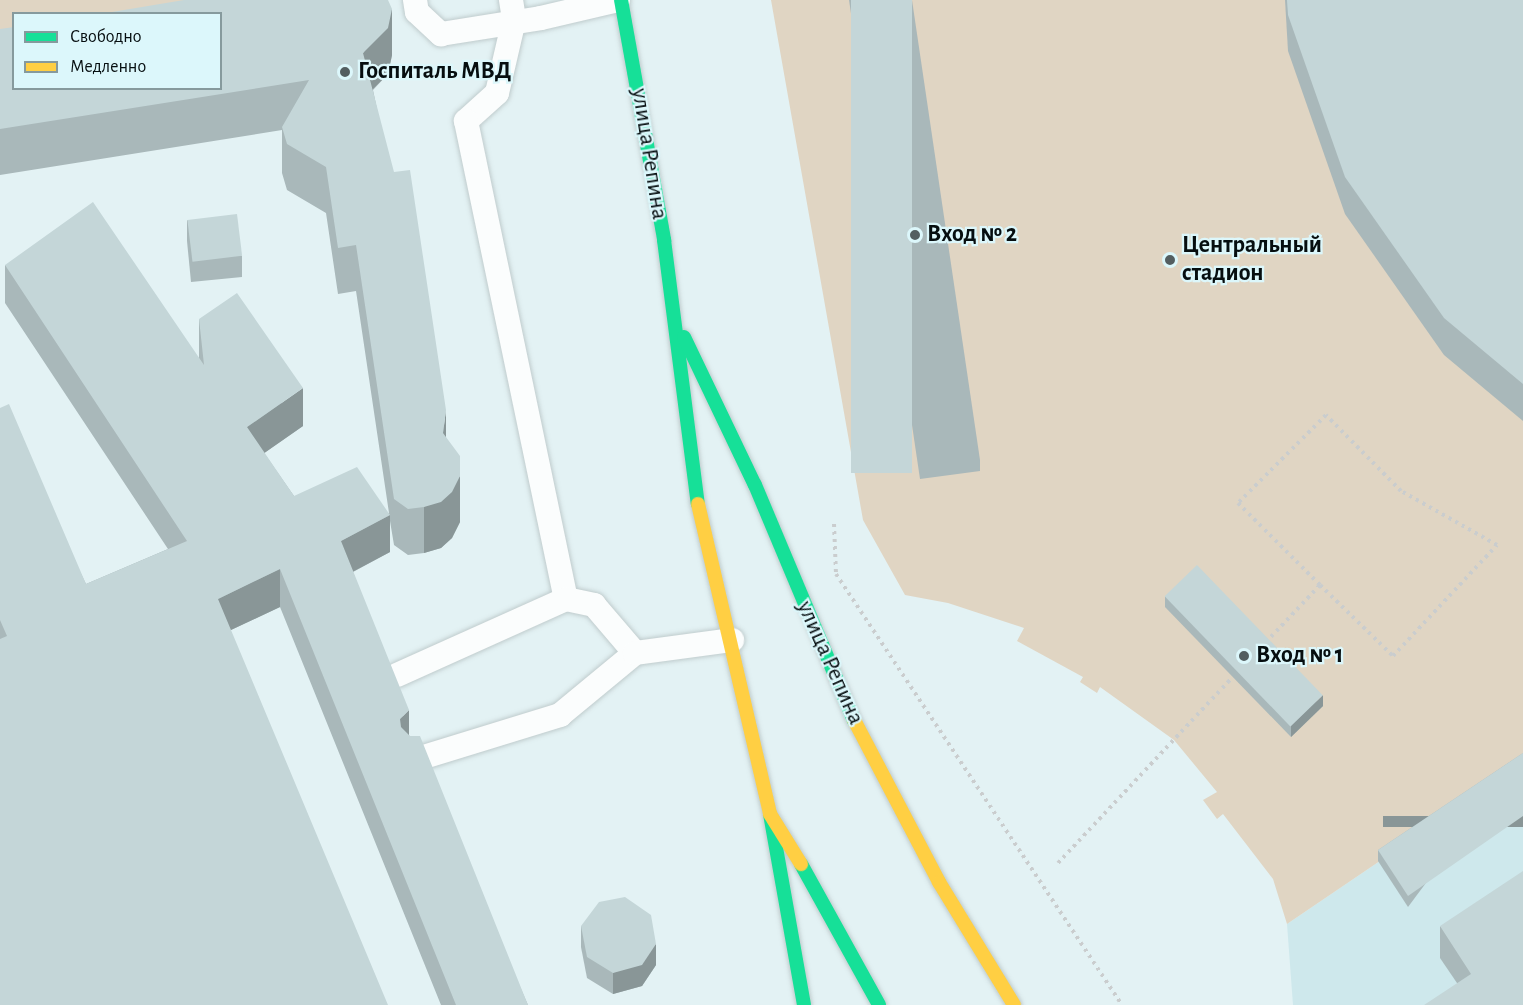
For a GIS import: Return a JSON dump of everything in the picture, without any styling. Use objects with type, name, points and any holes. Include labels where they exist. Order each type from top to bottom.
[{"type":"main road","name":"улица Репина","points":[[620,0],[651,161],[696,495],[732,640],[770,814],[804,1005]]},
{"type":"main road","name":"улица Репина","points":[[670,308],[754,485],[838,689],[939,882],[1014,1005]]},
{"type":"main road","name":"улица Репина","points":[[770,814],[817,891],[879,1005]]},
{"type":"lane","points":[[415,0],[417,12],[441,34],[512,10],[541,18],[620,0]]},
{"type":"lane","points":[[512,10],[497,93],[466,121],[566,599]]},
{"type":"lane","points":[[397,675],[566,599],[594,605],[635,653]]},
{"type":"lane","points":[[414,760],[560,715],[635,653],[732,640]]},
{"type":"path","points":[[1326,415],[1401,491],[1497,545],[1393,656],[1320,585],[1238,503],[1326,415]]},
{"type":"path","points":[[834,524],[836,574],[1122,1005]]},
{"type":"path","points":[[1265,642],[1320,585]]},
{"type":"path","points":[[1058,863],[1232,678]]},
{"type":"shaded area","points":[[0,0],[210,0],[211,12],[12,12],[12,66],[0,68]]},
{"type":"shaded area","name":"Центральный стадион","points":[[771,0],[1523,0],[1523,764],[1287,924],[1273,879],[1223,814],[1217,819],[1203,800],[1217,792],[1174,740],[1100,687],[1097,693],[1080,682],[1083,677],[1017,641],[1024,628],[948,603],[905,595],[863,520]]},
{"type":"shaded area","points":[[1523,764],[1523,1005],[1293,1005],[1287,924]]},
{"type":"building","points":[[184,0],[388,0],[392,9],[388,28],[363,53],[394,172],[410,170],[446,410],[443,433],[460,456],[460,476],[452,492],[441,502],[408,509],[394,499],[356,245],[338,248],[326,167],[287,144],[282,127],[309,80],[0,129],[0,29],[12,27],[12,90],[222,90],[222,12],[112,12]]},
{"type":"building","points":[[851,0],[912,0],[912,473],[851,473]]},
{"type":"building","points":[[1287,0],[1523,0],[1523,384],[1444,318],[1345,177],[1288,15]]},
{"type":"building","points":[[93,202],[204,365],[199,319],[237,293],[303,388],[247,427],[294,496],[357,467],[390,515],[341,541],[409,710],[400,719],[401,727],[410,736],[420,736],[528,1005],[456,1005],[280,569],[218,599],[388,1005],[0,1005],[0,639],[7,636],[0,620],[0,408],[9,404],[86,584],[187,541],[5,265]]},
{"type":"building","points":[[237,214],[242,256],[192,262],[187,220]]},
{"type":"building","name":"Вход № 1","points":[[1197,565],[1323,695],[1290,726],[1165,596]]},
{"type":"building","points":[[1523,753],[1523,816],[1408,896],[1378,850]]},
{"type":"building","points":[[1523,871],[1523,1005],[1424,1005],[1471,974],[1440,926]]},
{"type":"building","points":[[625,897],[651,915],[656,944],[642,965],[613,973],[587,957],[581,926],[599,902]]},
{"type":"traffic: fast","points":[[621,0],[664,240],[698,504]]},
{"type":"traffic: fast","points":[[684,337],[755,485],[854,720]]},
{"type":"traffic: fast","points":[[770,814],[804,1005]]},
{"type":"traffic: fast","points":[[801,864],[879,1005]]},
{"type":"traffic: slow","points":[[698,504],[770,814],[801,864]]},
{"type":"traffic: slow","points":[[854,720],[939,882],[1014,1005]]},
{"type":"place","name":"Госпиталь МВД","points":[[345,72]]},
{"type":"place","name":"Вход № 2","points":[[915,235]]},
{"type":"place","name":"Центральный стадион","points":[[1170,260]]},
{"type":"place","name":"Вход № 1","points":[[1244,656]]}]
